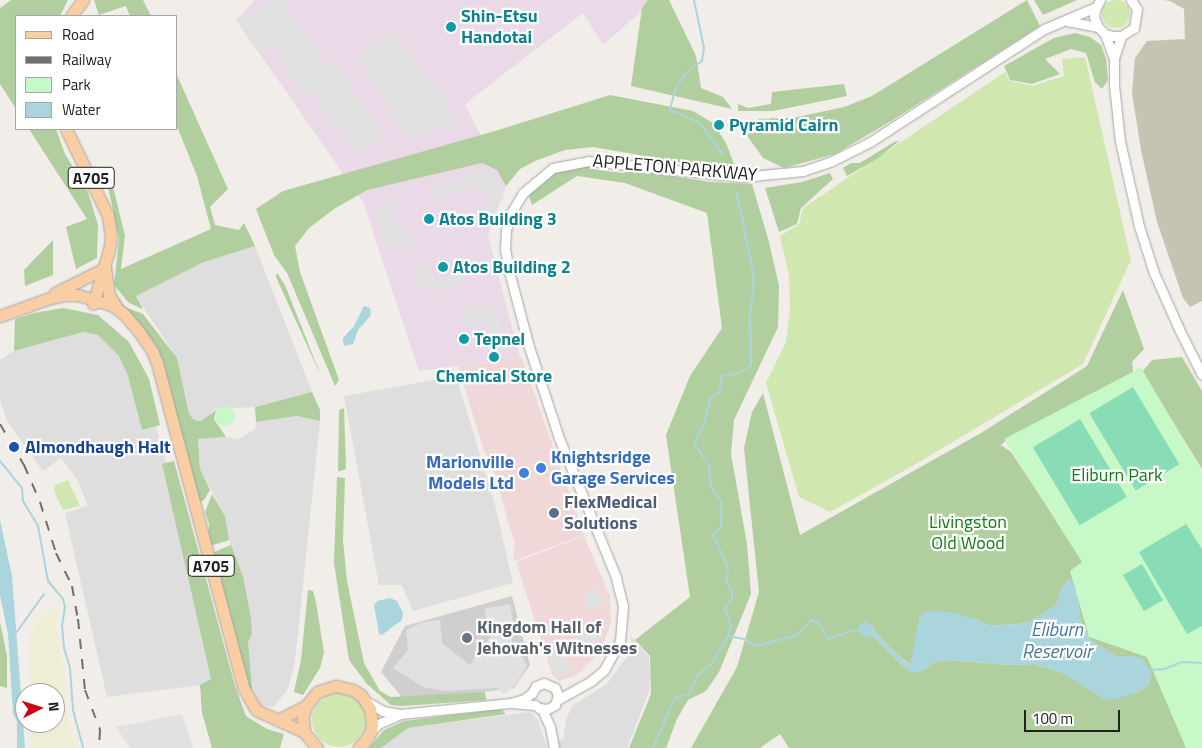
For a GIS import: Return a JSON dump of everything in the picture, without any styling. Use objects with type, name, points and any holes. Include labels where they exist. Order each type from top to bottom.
[{"type":"main road","points":[[72,15],[82,0]]},
{"type":"main road","name":"A705","points":[[66,130],[108,216],[110,238],[105,269],[96,302]]},
{"type":"main road","points":[[38,303],[105,269]]},
{"type":"main road","name":"A705","points":[[105,269],[109,295],[152,351],[157,363],[244,689],[256,710],[278,720],[309,742]]},
{"type":"main road","points":[[1,316],[66,295],[96,302]]},
{"type":"main road","name":"A705","points":[[96,302],[118,309]]},
{"type":"main road","name":"A705","points":[[96,302],[127,319]]},
{"type":"main road","points":[[278,720],[306,706],[317,692],[336,686],[353,690],[366,702],[372,717],[371,731],[358,748]]},
{"type":"main road","name":"A705","points":[[306,706],[303,717],[309,742]]},
{"type":"street","points":[[1105,34],[1121,36],[1134,28],[1137,19],[1137,9],[1131,0]]},
{"type":"street","points":[[1098,3],[1094,18],[1098,27],[1105,34],[1114,59]]},
{"type":"street","name":"APPLETON PARKWAY","points":[[371,731],[386,719],[400,714],[511,704],[539,707],[555,704],[598,677],[612,658],[620,641],[623,606],[616,577],[571,470],[527,338],[505,249],[506,230],[511,213],[523,193],[553,168],[580,161],[605,160],[742,177],[804,171],[848,153],[900,123],[1038,33],[1098,3]]},
{"type":"street","points":[[1064,20],[1098,27]]},
{"type":"street","points":[[1121,36],[1114,59],[1114,85],[1120,140],[1139,226],[1160,288],[1202,375]]},
{"type":"street","name":"APPLETON PARKWAY","points":[[511,704],[532,693],[536,686],[544,683],[555,688],[577,689]]},
{"type":"street","points":[[550,727],[555,704],[555,688]]},
{"type":"street","points":[[532,693],[550,727],[554,748]]},
{"type":"street","name":"APPLETON PARKWAY","points":[[366,702],[383,711],[400,714]]},
{"type":"shaded area","points":[[255,0],[654,0],[603,45],[583,13],[465,104],[506,186],[488,235],[520,358],[419,371],[363,202],[236,20]]},
{"type":"shaded area","points":[[273,0],[280,0],[331,69],[338,67],[385,136],[356,154],[312,91],[305,95],[272,45],[259,53],[238,23]]},
{"type":"shaded area","points":[[1164,0],[1202,0],[1202,301],[1190,307],[1183,298],[1157,222],[1141,150],[1132,93],[1135,58],[1147,41],[1185,39],[1184,9],[1170,1]]},
{"type":"shaded area","points":[[395,32],[455,117],[430,133],[426,129],[409,140],[357,58]]},
{"type":"shaded area","points":[[478,169],[492,172],[496,176],[504,198],[500,201],[496,215],[465,225],[462,216],[490,204],[485,187],[481,185],[440,199],[435,183],[442,181],[446,185],[461,180],[460,176]]},
{"type":"shaded area","points":[[391,202],[393,206],[391,212],[394,221],[410,233],[418,255],[414,256],[409,243],[387,251],[373,207]]},
{"type":"shaded area","points":[[255,246],[312,392],[255,407],[215,409],[202,421],[195,420],[189,414],[177,358],[136,296],[204,262]]},
{"type":"shaded area","points":[[426,262],[433,281],[459,273],[463,283],[441,291],[426,290],[418,281],[413,266]]},
{"type":"shaded area","points":[[491,305],[497,318],[501,317],[506,351],[502,352],[490,347],[486,323],[463,326],[460,310]]},
{"type":"shaded area","points":[[83,332],[98,335],[119,356],[128,376],[142,430],[156,426],[166,463],[162,464],[211,679],[200,685],[107,697],[65,513],[88,506],[77,479],[61,458],[43,471],[7,421],[0,400],[0,360],[14,351]]},
{"type":"shaded area","points":[[522,358],[584,535],[514,561],[515,544],[490,460],[484,451],[458,366]]},
{"type":"shaded area","points":[[456,376],[494,501],[513,583],[413,611],[402,585],[379,585],[344,396]]},
{"type":"shaded area","points":[[297,416],[320,421],[295,661],[288,688],[274,707],[260,705],[255,695],[248,642],[252,634],[251,618],[243,576],[229,540],[225,516],[200,469],[198,439],[226,437],[239,439],[255,429],[256,422]]},
{"type":"shaded area","points":[[584,536],[610,596],[611,623],[604,642],[595,657],[577,675],[559,681],[552,674],[516,562]]},
{"type":"shaded area","points":[[598,589],[605,603],[588,609],[583,595]]},
{"type":"shaded area","points":[[512,596],[530,665],[514,688],[406,702],[381,672],[405,626]]},
{"type":"shaded area","points":[[510,604],[513,621],[512,641],[527,665],[516,684],[504,694],[496,688],[446,691],[423,687],[393,668],[408,650],[406,630],[424,622],[440,620],[442,643],[470,665],[493,633],[488,625],[484,609]]},
{"type":"shaded area","points":[[587,629],[601,638],[593,651],[576,639]]},
{"type":"shaded area","points":[[631,636],[649,657],[650,677],[649,691],[627,748],[560,748],[558,741],[563,739],[567,717],[573,705],[607,684],[631,651]]},
{"type":"shaded area","points":[[560,647],[571,672],[557,678],[546,653]]},
{"type":"shaded area","points":[[530,712],[538,720],[547,748],[381,748],[407,728]]},
{"type":"shaded area","points":[[182,714],[193,748],[130,748],[116,727]]},
{"type":"green space","points":[[11,0],[68,0],[60,15],[15,15],[15,107],[0,84],[0,8]]},
{"type":"green space","points":[[94,0],[143,0],[150,15],[130,15],[126,6],[99,15]]},
{"type":"green space","points":[[648,0],[669,0],[696,56],[701,88],[723,97],[732,109],[631,86],[642,8]]},
{"type":"green space","points":[[1027,0],[1040,26],[891,121],[835,154],[784,168],[763,158],[748,137],[747,120],[797,117],[844,107],[872,96]]},
{"type":"green space","points":[[1034,0],[1077,0],[1043,15]]},
{"type":"green space","points":[[1116,0],[1126,4],[1130,14],[1126,24],[1116,28],[1106,24],[1102,14],[1106,4]]},
{"type":"green space","points":[[1075,33],[1090,37],[1101,45],[1106,59],[1108,80],[1102,89],[1095,82],[1086,53],[1071,49],[1045,59],[1060,74],[1032,84],[1010,80],[1004,66],[1054,38]]},
{"type":"green space","points":[[1085,57],[1131,260],[1083,364],[916,464],[830,512],[799,497],[766,383],[786,342],[790,308],[789,276],[780,236],[799,224],[803,208],[1005,72],[1010,81],[1032,86],[1064,76],[1062,59]]},
{"type":"green space","points":[[178,77],[228,189],[210,207],[215,225],[239,230],[244,223],[255,246],[204,262],[136,296],[143,309],[129,303],[114,285],[119,239],[106,177],[110,174],[125,236],[121,269],[211,229],[197,176],[178,129]]},
{"type":"green space","points":[[844,84],[847,96],[773,111],[738,111],[738,104],[748,108],[771,104],[772,92]]},
{"type":"green space","points":[[610,95],[693,111],[713,123],[726,143],[737,172],[593,147],[565,150],[535,161],[520,169],[506,186],[497,170],[482,163],[367,190],[334,209],[309,228],[295,246],[300,272],[339,380],[335,386],[287,273],[274,255],[256,209],[283,191],[495,131]]},
{"type":"green space","points":[[30,130],[56,130],[65,154],[88,192],[98,225],[97,258],[76,269],[66,227],[87,219]]},
{"type":"green space","points":[[899,141],[877,159],[847,176],[843,168],[851,163],[860,163],[894,142]]},
{"type":"green space","points":[[574,166],[587,166],[597,170],[623,173],[635,170],[710,182],[752,184],[769,242],[779,286],[778,327],[734,420],[731,454],[747,544],[751,594],[719,672],[706,691],[688,700],[677,719],[666,748],[629,748],[651,694],[650,656],[635,640],[690,597],[666,435],[690,376],[722,328],[707,213],[625,183],[577,176],[532,205],[529,196],[540,183],[557,171]]},
{"type":"green space","points":[[830,173],[833,179],[801,208],[797,224],[779,232],[765,188],[802,182]]},
{"type":"green space","points":[[53,240],[53,275],[25,286],[24,270]]},
{"type":"green space","points":[[277,273],[285,285],[321,376],[276,277]]},
{"type":"green space","name":"Livingston Old Wood","points":[[1123,290],[1144,349],[1132,362],[1133,372],[1011,436],[1001,445],[1011,452],[1147,656],[1191,748],[789,748],[780,734],[760,748],[691,748],[737,667],[759,592],[744,448],[752,412],[763,393],[800,535],[981,433],[1087,366]],"holes":[[[1075,586],[1081,622],[1090,640],[1115,656],[1134,656],[1151,678],[1148,686],[1135,693],[1082,684],[1063,673],[1034,664],[1011,665],[948,660],[935,662],[919,672],[903,666],[872,635],[874,630],[893,651],[911,665],[920,616],[976,619],[990,626],[1018,624],[1031,621],[1046,612],[1056,605],[1062,588]]]},
{"type":"green space","points":[[117,296],[125,307],[143,314],[177,358],[189,414],[194,420],[201,421],[216,410],[214,419],[226,437],[198,439],[200,469],[210,490],[204,500],[199,502],[175,421],[164,366],[155,345],[141,325],[124,310],[115,298]]},
{"type":"green space","points":[[63,308],[98,315],[129,342],[149,379],[160,425],[142,430],[128,376],[119,356],[98,335],[83,332],[14,351],[15,319],[34,313]]},
{"type":"green space","points":[[1182,357],[1202,391],[1202,469],[1142,372],[1152,360]]},
{"type":"green space","name":"Eliburn Park","points":[[1140,366],[1202,471],[1202,748],[1186,748],[1147,657],[1089,637],[1070,571],[1082,562],[1004,439],[1133,372]]},
{"type":"green space","points":[[1133,387],[1179,464],[1136,490],[1089,413]]},
{"type":"green space","points":[[312,392],[320,410],[320,421],[297,416],[256,422],[255,407]]},
{"type":"green space","points":[[225,406],[232,409],[235,416],[232,423],[225,426],[218,423],[215,416],[218,409]]},
{"type":"green space","points":[[344,408],[346,469],[338,471],[339,410]]},
{"type":"green space","points":[[1080,419],[1127,497],[1080,525],[1033,447]]},
{"type":"green space","points":[[174,461],[235,686],[246,716],[267,729],[284,734],[280,748],[212,748],[202,713],[200,685],[211,679],[162,464]]},
{"type":"green space","points":[[337,477],[345,478],[343,540],[347,581],[364,663],[380,691],[391,697],[485,692],[486,700],[402,706],[391,705],[367,684],[349,660],[334,563]]},
{"type":"green space","points":[[68,480],[80,506],[63,510],[54,491],[55,485]]},
{"type":"green space","points":[[212,494],[225,516],[229,540],[210,546],[208,540],[209,524],[205,512]]},
{"type":"green space","points":[[1186,524],[1202,549],[1202,626],[1187,634],[1139,552]]},
{"type":"green space","points":[[231,545],[243,576],[251,618],[252,634],[248,642],[253,696],[245,679],[212,553]]},
{"type":"green space","points":[[1142,564],[1163,600],[1144,611],[1123,575]]},
{"type":"green space","points":[[308,590],[313,591],[316,602],[324,653],[320,668],[303,695],[294,692],[301,660]]},
{"type":"green space","points":[[53,608],[57,610],[56,624],[65,683],[31,683],[31,636],[35,623],[45,612]]},
{"type":"green space","points":[[0,622],[7,656],[7,688],[0,686]]},
{"type":"green space","points":[[334,693],[344,693],[354,697],[362,705],[366,720],[362,735],[354,743],[344,747],[334,747],[324,743],[316,735],[312,725],[312,715],[316,705],[324,697]]},
{"type":"green space","points":[[65,701],[75,748],[31,748],[31,733],[65,733]]},
{"type":"green space","points":[[501,709],[506,714],[408,728],[381,748],[369,748],[384,730],[404,721]]},
{"type":"water","points":[[364,306],[370,308],[371,315],[358,330],[353,344],[345,346],[343,338],[354,326]]},
{"type":"water","points":[[0,520],[12,576],[20,683],[15,683],[15,718],[13,714],[8,634],[0,595]]},
{"type":"water","name":"Eliburn Reservoir","points":[[1069,578],[1075,586],[1081,622],[1090,640],[1115,656],[1134,656],[1143,659],[1150,670],[1151,678],[1148,686],[1135,693],[1113,700],[1103,699],[1063,673],[1034,664],[1011,665],[948,660],[935,662],[919,672],[911,672],[872,635],[867,638],[856,630],[864,621],[874,626],[874,630],[893,651],[910,665],[920,616],[926,611],[949,612],[976,619],[990,626],[1031,621],[1056,605],[1062,588]]},
{"type":"water","points":[[390,598],[397,601],[403,613],[402,620],[382,635],[379,634],[374,605],[377,601]]},
{"type":"water","points":[[17,733],[24,733],[25,748],[17,748]]},
{"type":"waterway","points":[[694,0],[704,48],[702,61],[685,74],[675,90],[670,110],[700,123],[723,155]]},
{"type":"waterway","points":[[653,748],[675,698],[689,695],[697,676],[713,662],[728,636],[731,626],[725,608],[732,599],[732,592],[726,581],[728,572],[725,560],[713,535],[721,526],[721,502],[711,487],[709,466],[694,443],[704,425],[710,398],[719,393],[722,376],[739,373],[751,366],[750,316],[754,278],[737,193]]},
{"type":"waterway","points":[[0,461],[22,488],[23,501],[38,526],[48,581],[63,599],[65,607],[62,625],[64,648],[70,668],[73,710],[83,748]]},
{"type":"waterway","points":[[16,633],[44,594]]},
{"type":"waterway","points":[[728,636],[744,639],[757,646],[797,635],[811,620],[819,623],[828,639],[856,630]]},
{"type":"waterway","points":[[1150,670],[1164,669],[1182,662],[1202,663]]},
{"type":"railway","points":[[0,424],[24,465],[40,502],[56,553],[72,586],[78,619],[85,690],[100,730],[99,748]]},
{"type":"place","name":"Shin-Etsu Handotai","points":[[451,27]]},
{"type":"place","name":"Pyramid Cairn","points":[[719,125]]},
{"type":"place","name":"Atos Building 3","points":[[429,219]]},
{"type":"place","name":"Atos Building 2","points":[[443,267]]},
{"type":"place","name":"Tepnel","points":[[464,339]]},
{"type":"place","name":"Chemical Store","points":[[494,357]]},
{"type":"place","name":"Almondhaugh Halt","points":[[14,447]]},
{"type":"place","name":"Knightsridge Garage Services","points":[[541,468]]},
{"type":"place","name":"Marionville Models Ltd","points":[[524,473]]},
{"type":"place","name":"FlexMedical Solutions","points":[[554,513]]},
{"type":"place","name":"Kingdom Hall of Jehovah's Witnesses","points":[[467,638]]}]
